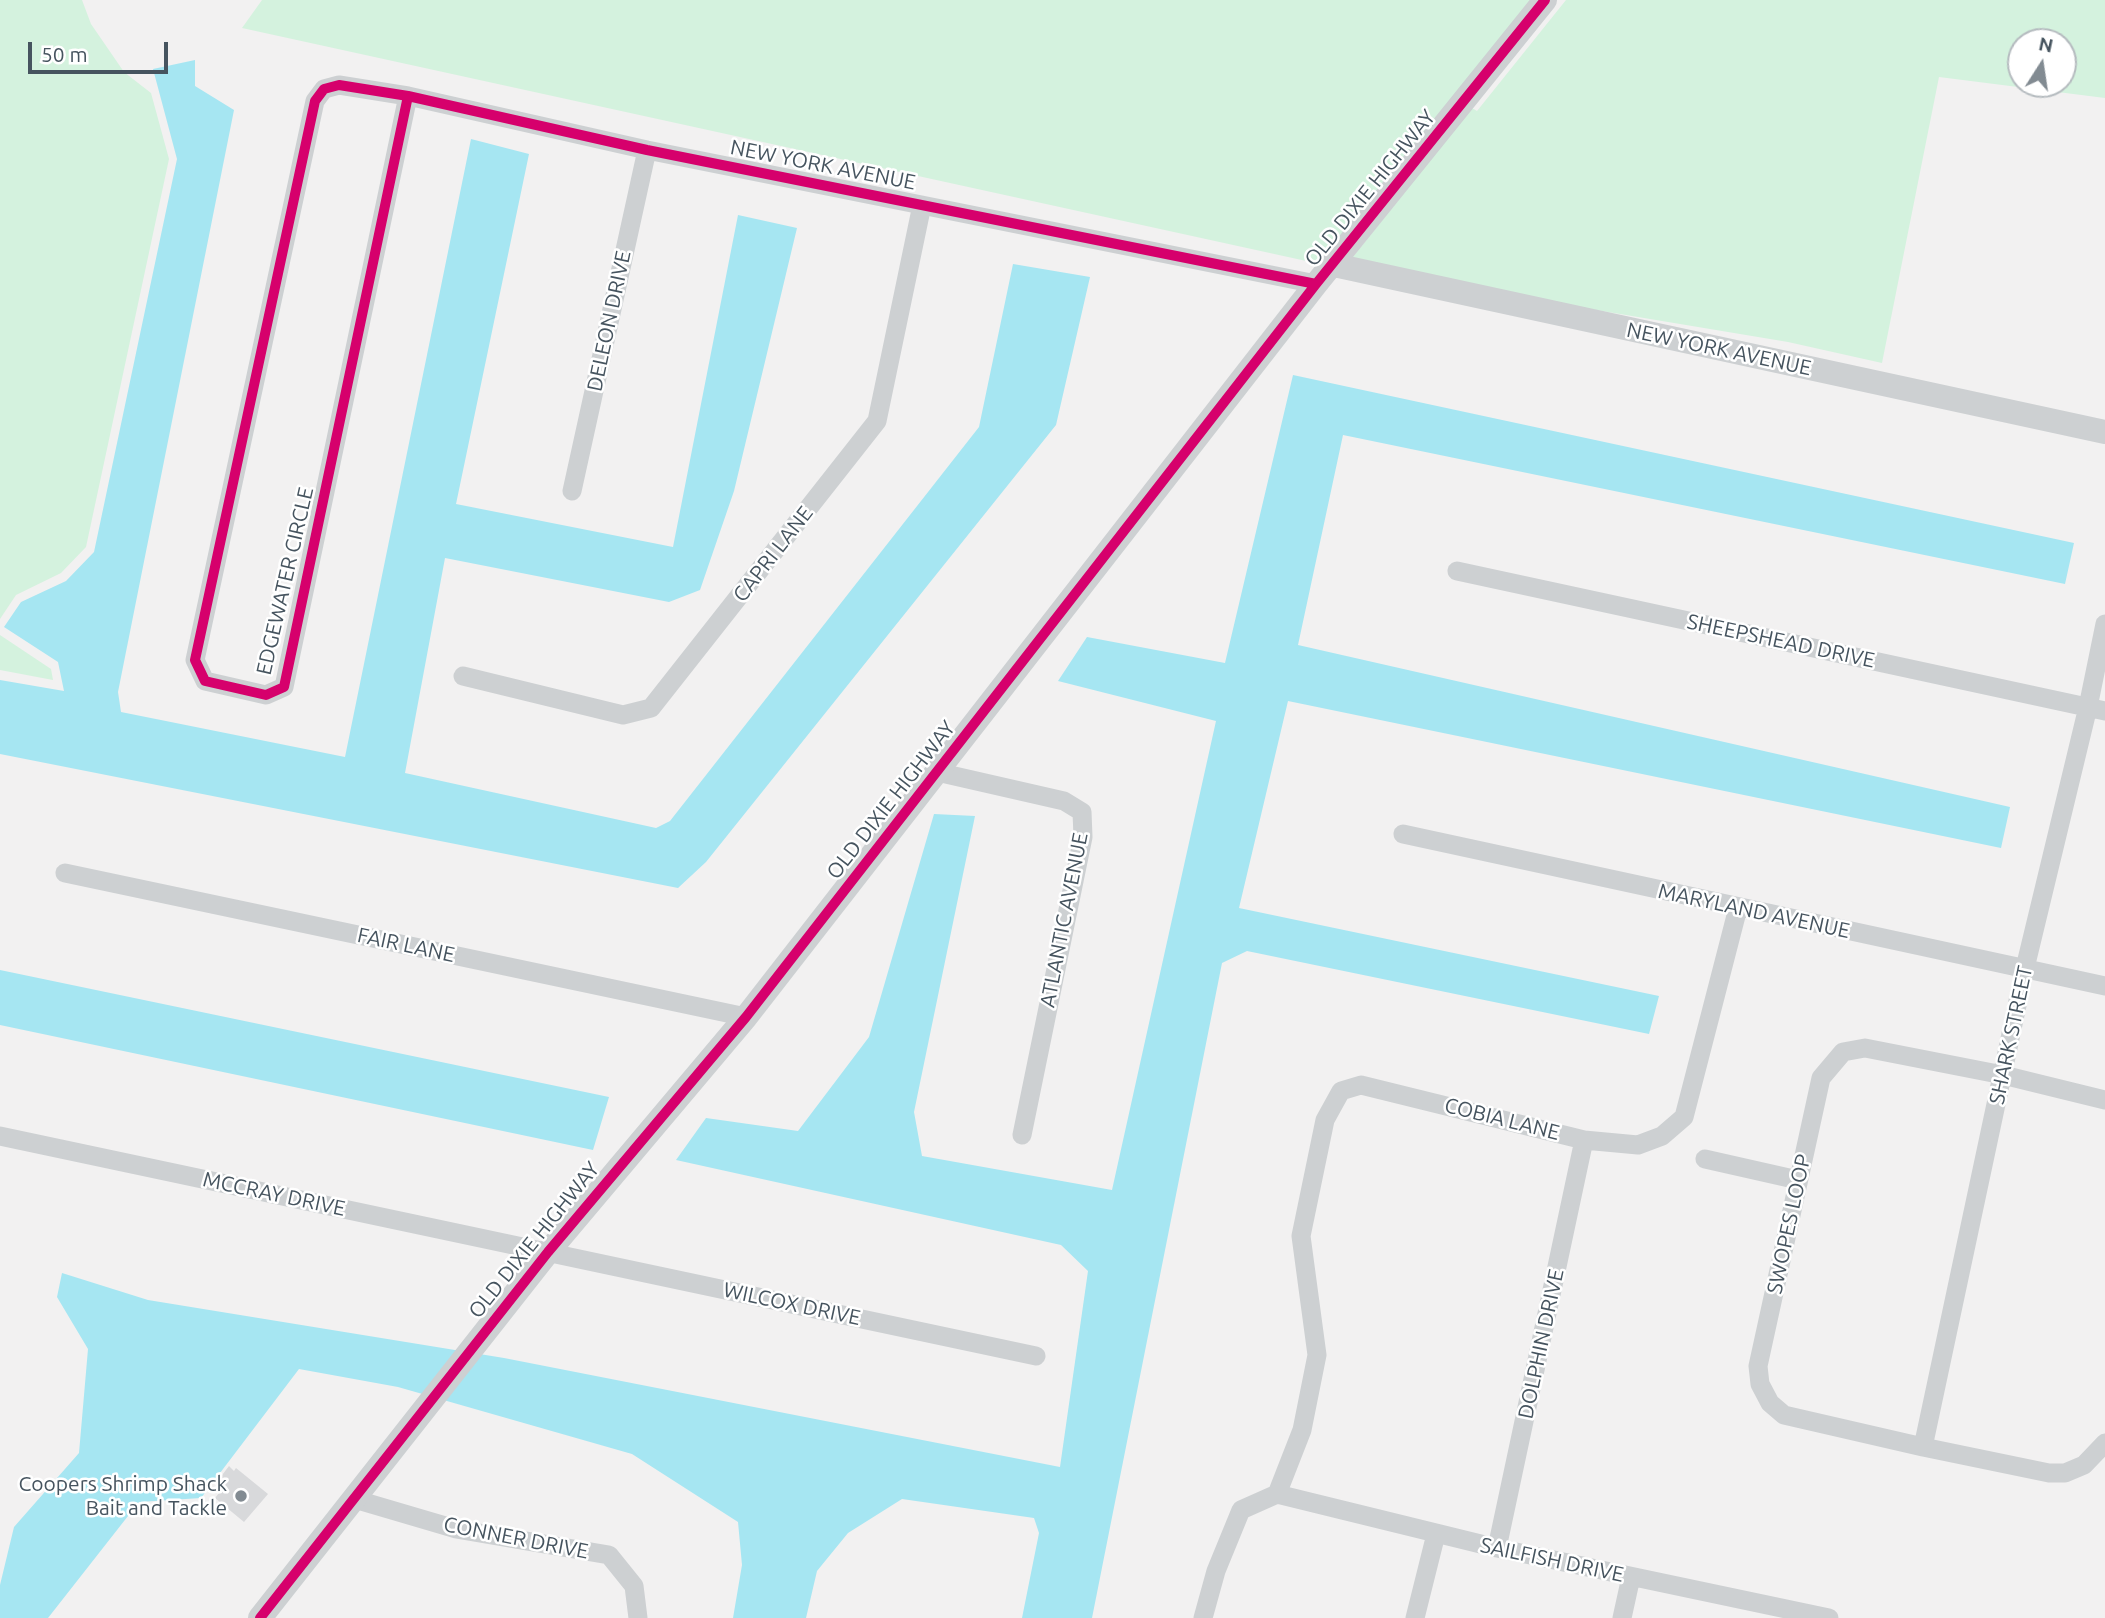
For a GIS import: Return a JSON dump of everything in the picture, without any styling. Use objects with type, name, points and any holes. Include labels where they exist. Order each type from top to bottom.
[{"type":"street","name":"OLD DIXIE HIGHWAY","points":[[260,1618],[548,1252],[746,1017],[1316,284],[1545,0]]},
{"type":"street","name":"NEW YORK AVENUE","points":[[324,89],[339,85],[408,96],[647,150],[1316,284]]},
{"type":"street","name":"EDGEWATER CIRCLE","points":[[324,89],[315,101],[195,660],[205,681],[266,695],[284,687],[408,96]]},
{"type":"street","name":"DELEON DRIVE","points":[[572,491],[647,150]]},
{"type":"street","name":"CAPRI LANE","points":[[463,676],[623,715],[651,708],[877,421],[922,205]]},
{"type":"street","name":"NEW YORK AVENUE","points":[[1334,265],[2105,432]]},
{"type":"street","name":"SHEEPSHEAD DRIVE","points":[[1457,571],[2097,709]]},
{"type":"street","name":"SHARK STREET","points":[[1923,1447],[2025,968],[2097,709],[2105,624]]},
{"type":"street","name":"ATLANTIC AVENUE","points":[[937,772],[1064,801],[1082,812],[1083,838],[1022,1135]]},
{"type":"street","name":"MARYLAND AVENUE","points":[[1403,834],[2105,986]]},
{"type":"street","name":"FAIR LANE","points":[[65,873],[746,1017]]},
{"type":"street","name":"COBIA LANE","points":[[1277,1494],[1303,1430],[1317,1355],[1301,1236],[1325,1120],[1341,1091],[1361,1085],[1584,1140],[1638,1145],[1662,1136],[1684,1117],[1738,908]]},
{"type":"street","name":"SWOPES LOOP","points":[[2105,1100],[2003,1075],[1865,1048],[1843,1052],[1821,1078],[1758,1366],[1760,1384],[1770,1403],[1784,1415],[1923,1447],[2049,1474],[2065,1473],[2084,1465],[2105,1443]]},
{"type":"street","name":"MCCRAY DRIVE","points":[[0,1136],[548,1252]]},
{"type":"street","name":"DOLPHIN DRIVE","points":[[1497,1548],[1584,1140]]},
{"type":"street","points":[[1705,1159],[1798,1180]]},
{"type":"street","name":"WILCOX DRIVE","points":[[548,1252],[1036,1356]]},
{"type":"street","points":[[1203,1618],[1216,1571],[1241,1510],[1277,1494]]},
{"type":"street","name":"SAILFISH DRIVE","points":[[1277,1494],[1497,1548],[1829,1618]]},
{"type":"street","name":"CONNER DRIVE","points":[[354,1499],[456,1529],[609,1555],[634,1586],[638,1618]]},
{"type":"street","points":[[1415,1618],[1436,1534]]},
{"type":"street","points":[[1622,1618],[1631,1577]]},
{"type":"green space","points":[[0,0],[82,0],[91,24],[124,72],[151,93],[169,159],[86,547],[61,573],[16,595],[0,619]]},
{"type":"green space","points":[[262,0],[1533,0],[1320,264],[242,28]]},
{"type":"green space","points":[[1566,0],[2105,0],[2105,98],[2077,94],[2077,28],[2007,28],[2007,86],[1939,77],[1882,363],[1788,342],[1590,309],[1352,258],[1472,108],[1477,111]]},
{"type":"green space","points":[[0,635],[51,669],[53,680],[0,670]]},
{"type":"water","points":[[195,60],[195,86],[234,110],[118,692],[121,712],[345,757],[471,139],[529,154],[456,504],[673,547],[738,215],[797,228],[734,491],[700,590],[669,602],[445,558],[405,773],[656,828],[670,821],[979,427],[1013,264],[1090,277],[1056,425],[706,862],[678,888],[0,754],[0,680],[64,691],[58,662],[4,627],[21,602],[66,581],[94,552],[177,159],[153,69]]},
{"type":"water","points":[[1293,375],[2074,543],[2065,584],[1343,435],[1298,645],[2010,807],[2001,848],[1288,701],[1239,908],[1659,996],[1649,1034],[1247,951],[1222,963],[1092,1618],[1022,1618],[1039,1533],[1034,1518],[902,1499],[848,1533],[817,1571],[806,1618],[733,1618],[742,1565],[738,1522],[632,1454],[398,1387],[299,1369],[201,1498],[139,1502],[48,1618],[0,1618],[0,1585],[14,1527],[79,1453],[88,1349],[57,1297],[62,1273],[148,1300],[504,1358],[1060,1467],[1088,1271],[1061,1245],[676,1160],[706,1118],[798,1131],[869,1037],[934,814],[975,816],[914,1112],[922,1156],[1112,1190],[1216,721],[1058,681],[1087,637],[1225,663]]},
{"type":"water","points":[[0,970],[609,1097],[593,1150],[0,1025]]},
{"type":"building","name":"Coopers Shrimp Shack Bait and Tackle","points":[[229,1466],[234,1471],[236,1468],[268,1494],[244,1522],[215,1498],[223,1488],[216,1483]]},
{"type":"cycle path","points":[[260,1618],[548,1252],[746,1017],[1316,284],[1545,0]]},
{"type":"cycle path","points":[[408,96],[284,687],[266,695],[205,681],[195,660],[315,101],[324,89],[339,85],[408,96],[647,150],[1316,284]]},
{"type":"place","name":"Coopers Shrimp Shack Bait and Tackle","points":[[241,1496]]}]
